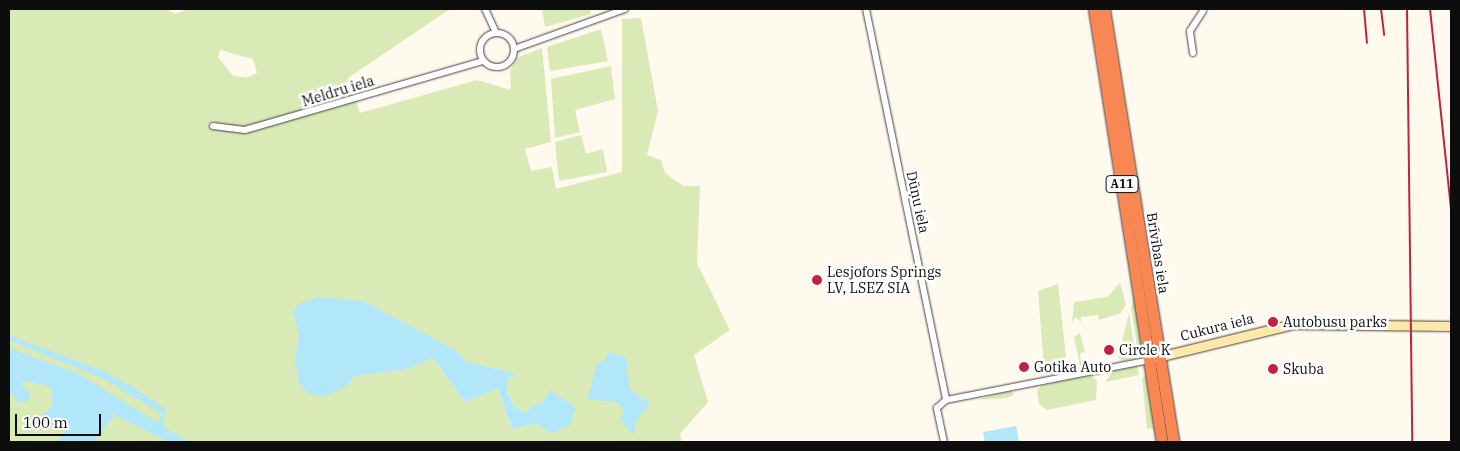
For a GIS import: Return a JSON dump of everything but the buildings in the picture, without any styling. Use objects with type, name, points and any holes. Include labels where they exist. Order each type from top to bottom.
[{"type":"highway","name":"Brīvības iela","points":[[1094,9],[1155,358],[1173,442]]},
{"type":"highway","name":"Brīvības iela","points":[[1104,9],[1155,358],[1162,442]]},
{"type":"main road","name":"Cukura iela","points":[[1155,358],[1294,324],[1451,326]]},
{"type":"street","points":[[485,9],[492,34],[513,46],[526,44],[625,9]]},
{"type":"street","name":"Dūņu iela","points":[[866,9],[946,400]]},
{"type":"street","points":[[1193,53],[1190,32],[1203,11]]},
{"type":"street","points":[[492,34],[481,42],[482,57],[494,67],[504,66],[513,46]]},
{"type":"street","name":"Meldru iela","points":[[213,126],[245,130],[342,104],[482,57]]},
{"type":"street","name":"Cukura iela","points":[[946,400],[1155,358]]},
{"type":"street","points":[[944,442],[937,408],[946,400]]},
{"type":"green space","points":[[9,9],[166,9],[176,14],[188,9],[450,9],[348,78],[360,113],[477,80],[511,90],[510,71],[517,58],[542,48],[551,142],[525,149],[531,171],[552,167],[556,189],[622,172],[622,19],[641,18],[658,111],[647,155],[661,160],[665,173],[683,186],[700,186],[697,263],[730,330],[694,355],[708,402],[680,434],[682,442],[9,442]],"holes":[[[220,50],[253,59],[257,73],[246,78],[232,75],[218,57]],[[364,301],[457,351],[466,362],[516,374],[508,379],[507,392],[515,407],[527,413],[531,406],[542,403],[550,390],[553,433],[534,424],[512,429],[498,388],[465,402],[433,358],[406,369],[353,377],[346,387],[295,360],[299,334]]]},
{"type":"green space","points":[[542,9],[590,9],[591,14],[545,27]]},
{"type":"green space","points":[[601,29],[608,61],[550,71],[547,47]]},
{"type":"green space","points":[[611,66],[615,99],[575,110],[580,132],[555,138],[551,79]]},
{"type":"green space","points":[[581,135],[586,154],[603,149],[607,172],[559,181],[555,142]]},
{"type":"green space","points":[[1120,283],[1126,304],[1121,313],[1099,320],[1098,315],[1081,317],[1081,322],[1075,317],[1072,323],[1074,302],[1107,297]]},
{"type":"green space","points":[[1058,284],[1067,366],[1062,373],[1051,375],[1044,367],[1038,291]]},
{"type":"green space","points":[[1134,296],[1144,355],[1139,358],[1131,308]]},
{"type":"green space","points":[[1129,313],[1136,359],[1122,361],[1118,357]]},
{"type":"green space","points":[[1080,333],[1085,352],[1080,353],[1081,362],[1086,367],[1081,370],[1074,337]]},
{"type":"green space","points":[[1137,366],[1139,375],[1105,382],[1114,370]]},
{"type":"green space","points":[[1090,375],[1097,381],[1096,400],[1047,410],[1039,404],[1037,391],[1042,385]]},
{"type":"green space","points":[[1148,376],[1154,428],[1147,429],[1142,378]]},
{"type":"green space","points":[[1011,390],[1014,395],[1007,398],[977,400]]},
{"type":"water","points":[[317,297],[364,301],[457,351],[466,362],[517,374],[508,379],[507,392],[515,407],[527,413],[531,406],[542,403],[550,390],[575,407],[571,424],[553,433],[534,424],[512,429],[498,388],[465,402],[433,358],[406,369],[353,377],[346,387],[324,396],[307,393],[299,383],[295,360],[299,334],[293,312],[298,305]]},
{"type":"water","points":[[9,335],[106,372],[136,389],[166,410],[162,426],[190,442],[169,442],[107,411],[114,417],[93,442],[58,442],[69,423],[45,426],[33,422],[52,407],[52,387],[24,381],[21,384],[30,393],[29,400],[18,403],[9,391],[9,348],[79,374],[158,423],[162,414],[104,379],[9,340]]},
{"type":"water","points":[[608,352],[626,357],[630,390],[650,403],[636,421],[633,435],[620,419],[624,411],[618,403],[588,399],[597,363],[605,361]]},
{"type":"water","points":[[1016,426],[1019,442],[985,442],[983,432]]},
{"type":"railway","points":[[1364,9],[1367,43]]},
{"type":"railway","points":[[1381,9],[1384,35]]},
{"type":"railway","points":[[1407,9],[1412,442]]},
{"type":"railway","points":[[1430,9],[1451,210]]},
{"type":"place","name":"Lesjofors Springs LV, LSEZ SIA","points":[[817,280]]},
{"type":"place","name":"Autobusu parks","points":[[1273,322]]},
{"type":"place","name":"Circle K","points":[[1109,350]]},
{"type":"place","name":"Gotika Auto","points":[[1024,367]]},
{"type":"place","name":"Skuba","points":[[1273,369]]}]
